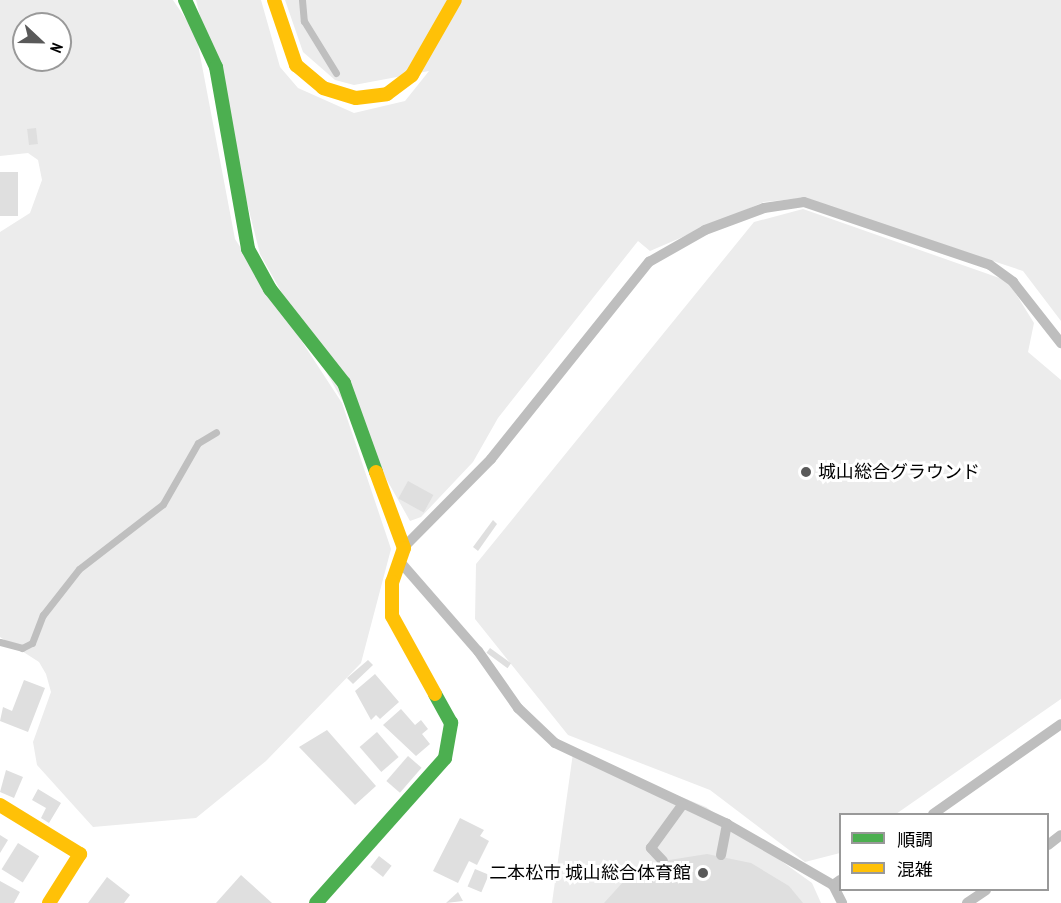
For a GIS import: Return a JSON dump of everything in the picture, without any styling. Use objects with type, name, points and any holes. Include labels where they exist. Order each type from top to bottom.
[{"type":"street","points":[[184,0],[205,33],[216,67],[248,249],[270,289],[344,383],[402,554],[392,582],[392,616],[446,711],[450,739],[430,781],[316,903]]},
{"type":"street","points":[[274,0],[296,65],[323,88],[356,98],[387,94],[412,75],[454,0]]},
{"type":"street","points":[[0,805],[80,854],[49,903]]},
{"type":"lane","points":[[837,882],[727,824],[539,731],[402,554],[491,459],[649,262],[705,230],[764,208],[804,202],[990,265],[1013,282],[1061,344]]},
{"type":"lane","points":[[934,813],[1061,724]]},
{"type":"lane","points":[[663,861],[651,848],[683,804]]},
{"type":"lane","points":[[721,855],[727,824]]},
{"type":"lane","points":[[968,903],[985,891]]},
{"type":"shaded area","points":[[0,0],[173,0],[196,34],[235,239],[342,403],[391,549],[361,663],[266,761],[196,818],[93,827],[37,765],[33,742],[51,692],[46,674],[39,662],[0,637],[0,232],[30,213],[42,180],[38,160],[28,153],[0,156]]},
{"type":"shaded area","points":[[196,0],[261,0],[280,67],[298,88],[354,113],[405,101],[429,71],[354,85],[335,80],[303,52],[285,0],[1061,0],[1061,321],[1023,271],[803,198],[764,202],[650,251],[638,241],[498,418],[473,462],[421,517],[410,521],[260,254]]},
{"type":"shaded area","name":"城山総合グラウンド","points":[[803,209],[1008,281],[1034,323],[1028,352],[1061,380],[1061,699],[897,813],[839,813],[839,853],[805,862],[710,790],[568,735],[475,619],[476,564],[754,222]]},
{"type":"shaded area","points":[[573,753],[706,807],[812,883],[821,903],[552,903]]},
{"type":"building","points":[[36,128],[38,144],[29,145],[27,129]]},
{"type":"building","points":[[0,172],[18,172],[18,216],[0,216]]},
{"type":"building","points":[[408,481],[433,495],[424,513],[398,498]]},
{"type":"building","points":[[493,520],[497,524],[478,551],[473,547]]},
{"type":"building","points":[[490,648],[511,663],[508,668],[486,653]]},
{"type":"building","points":[[368,660],[373,665],[353,684],[347,678]]},
{"type":"building","points":[[375,674],[399,702],[380,719],[376,715],[371,720],[355,691]]},
{"type":"building","points":[[24,680],[45,688],[28,732],[0,721],[3,707],[12,711]]},
{"type":"building","points":[[401,709],[415,725],[421,720],[428,729],[422,734],[430,744],[416,756],[383,725]]},
{"type":"building","points":[[327,730],[376,786],[355,805],[299,747]]},
{"type":"building","points":[[377,732],[399,757],[381,772],[360,747]]},
{"type":"building","points":[[408,756],[422,768],[400,793],[386,781]]},
{"type":"building","points":[[6,770],[23,777],[14,798],[0,792]]},
{"type":"building","points":[[38,789],[61,803],[49,823],[41,818],[46,808],[32,800]]},
{"type":"building","points":[[460,818],[484,830],[480,836],[489,841],[477,865],[469,861],[458,883],[433,871]]},
{"type":"building","points":[[0,835],[8,840],[0,853]]},
{"type":"building","points":[[18,843],[39,856],[23,883],[2,869]]},
{"type":"building","name":"二本松市 城山総合体育館","points":[[707,854],[751,863],[789,886],[803,903],[604,903],[623,882],[663,861]]},
{"type":"building","points":[[379,856],[392,866],[383,877],[370,867]]},
{"type":"building","points":[[475,869],[489,875],[481,892],[468,886]]},
{"type":"building","points":[[241,875],[272,903],[216,903]]},
{"type":"building","points":[[107,877],[130,895],[124,903],[88,903]]},
{"type":"building","points":[[0,881],[20,892],[14,903],[0,903]]},
{"type":"building","points":[[458,892],[463,901],[446,903]]},
{"type":"waterway","points":[[302,0],[304,21],[336,73]]},
{"type":"waterway","points":[[0,642],[22,648],[32,643],[43,615],[79,569],[163,504],[198,443],[216,432]]},
{"type":"traffic: fast","points":[[185,0],[216,67],[248,249],[270,289],[344,383],[376,472]]},
{"type":"traffic: fast","points":[[316,903],[445,758],[451,723],[435,694]]},
{"type":"traffic: slow","points":[[274,0],[296,65],[323,88],[356,98],[387,94],[412,75],[455,0]]},
{"type":"traffic: slow","points":[[376,472],[404,548],[392,582],[392,616],[435,694]]},
{"type":"traffic: slow","points":[[0,805],[80,854],[49,903]]},
{"type":"place","name":"城山総合グラウンド","points":[[806,472]]},
{"type":"place","name":"二本松市 城山総合体育館","points":[[703,873]]}]
